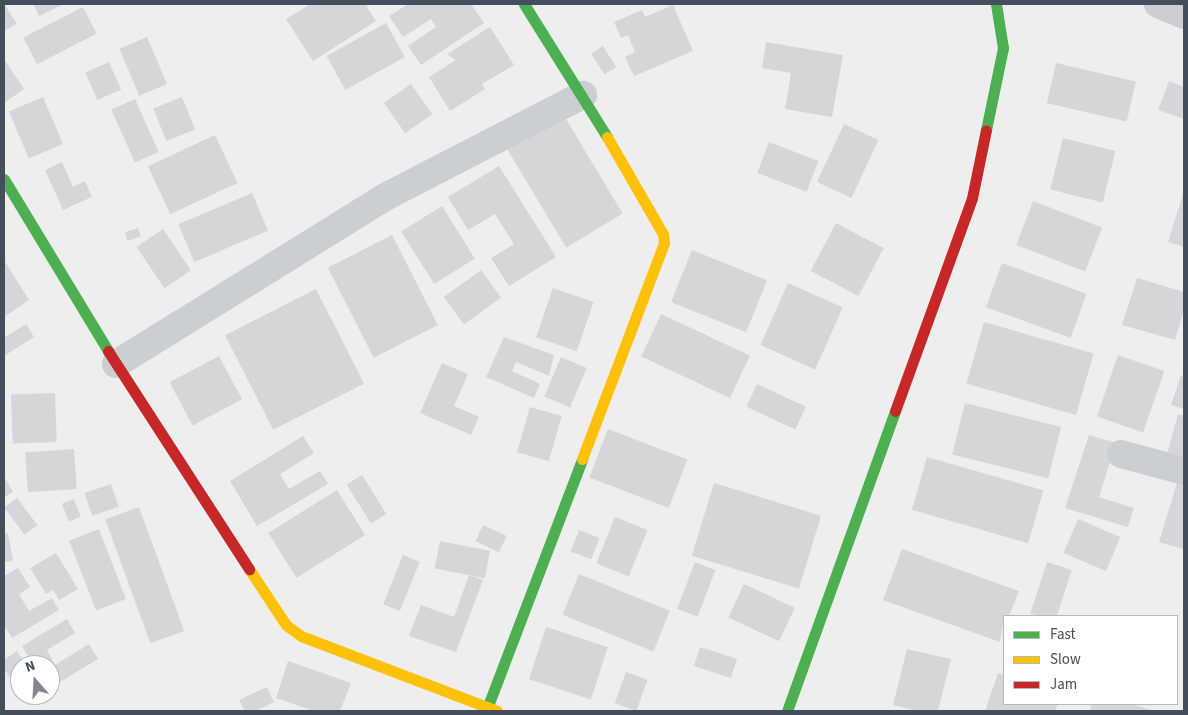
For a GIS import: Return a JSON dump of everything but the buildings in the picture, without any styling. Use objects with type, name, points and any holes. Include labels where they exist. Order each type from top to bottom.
[{"type":"street","points":[[4,179],[116,364],[286,625],[301,636],[490,710],[664,242],[663,234],[583,95],[524,4]]},
{"type":"street","points":[[787,711],[972,198],[1002,48],[996,4]]},
{"type":"street","points":[[1158,4],[1184,15]]},
{"type":"street","points":[[116,364],[385,197],[583,95]]},
{"type":"street","points":[[1121,454],[1184,471]]},
{"type":"traffic: fast","points":[[524,4],[607,137]]},
{"type":"traffic: fast","points":[[986,130],[1003,48],[996,4]]},
{"type":"traffic: fast","points":[[4,179],[108,351]]},
{"type":"traffic: fast","points":[[787,711],[895,411]]},
{"type":"traffic: fast","points":[[486,711],[582,459]]},
{"type":"traffic: slow","points":[[582,459],[664,243],[663,234],[607,137]]},
{"type":"traffic: slow","points":[[249,569],[286,625],[301,636],[497,711]]},
{"type":"traffic: jam","points":[[895,411],[972,198],[986,130]]},
{"type":"traffic: jam","points":[[108,351],[249,569]]}]
